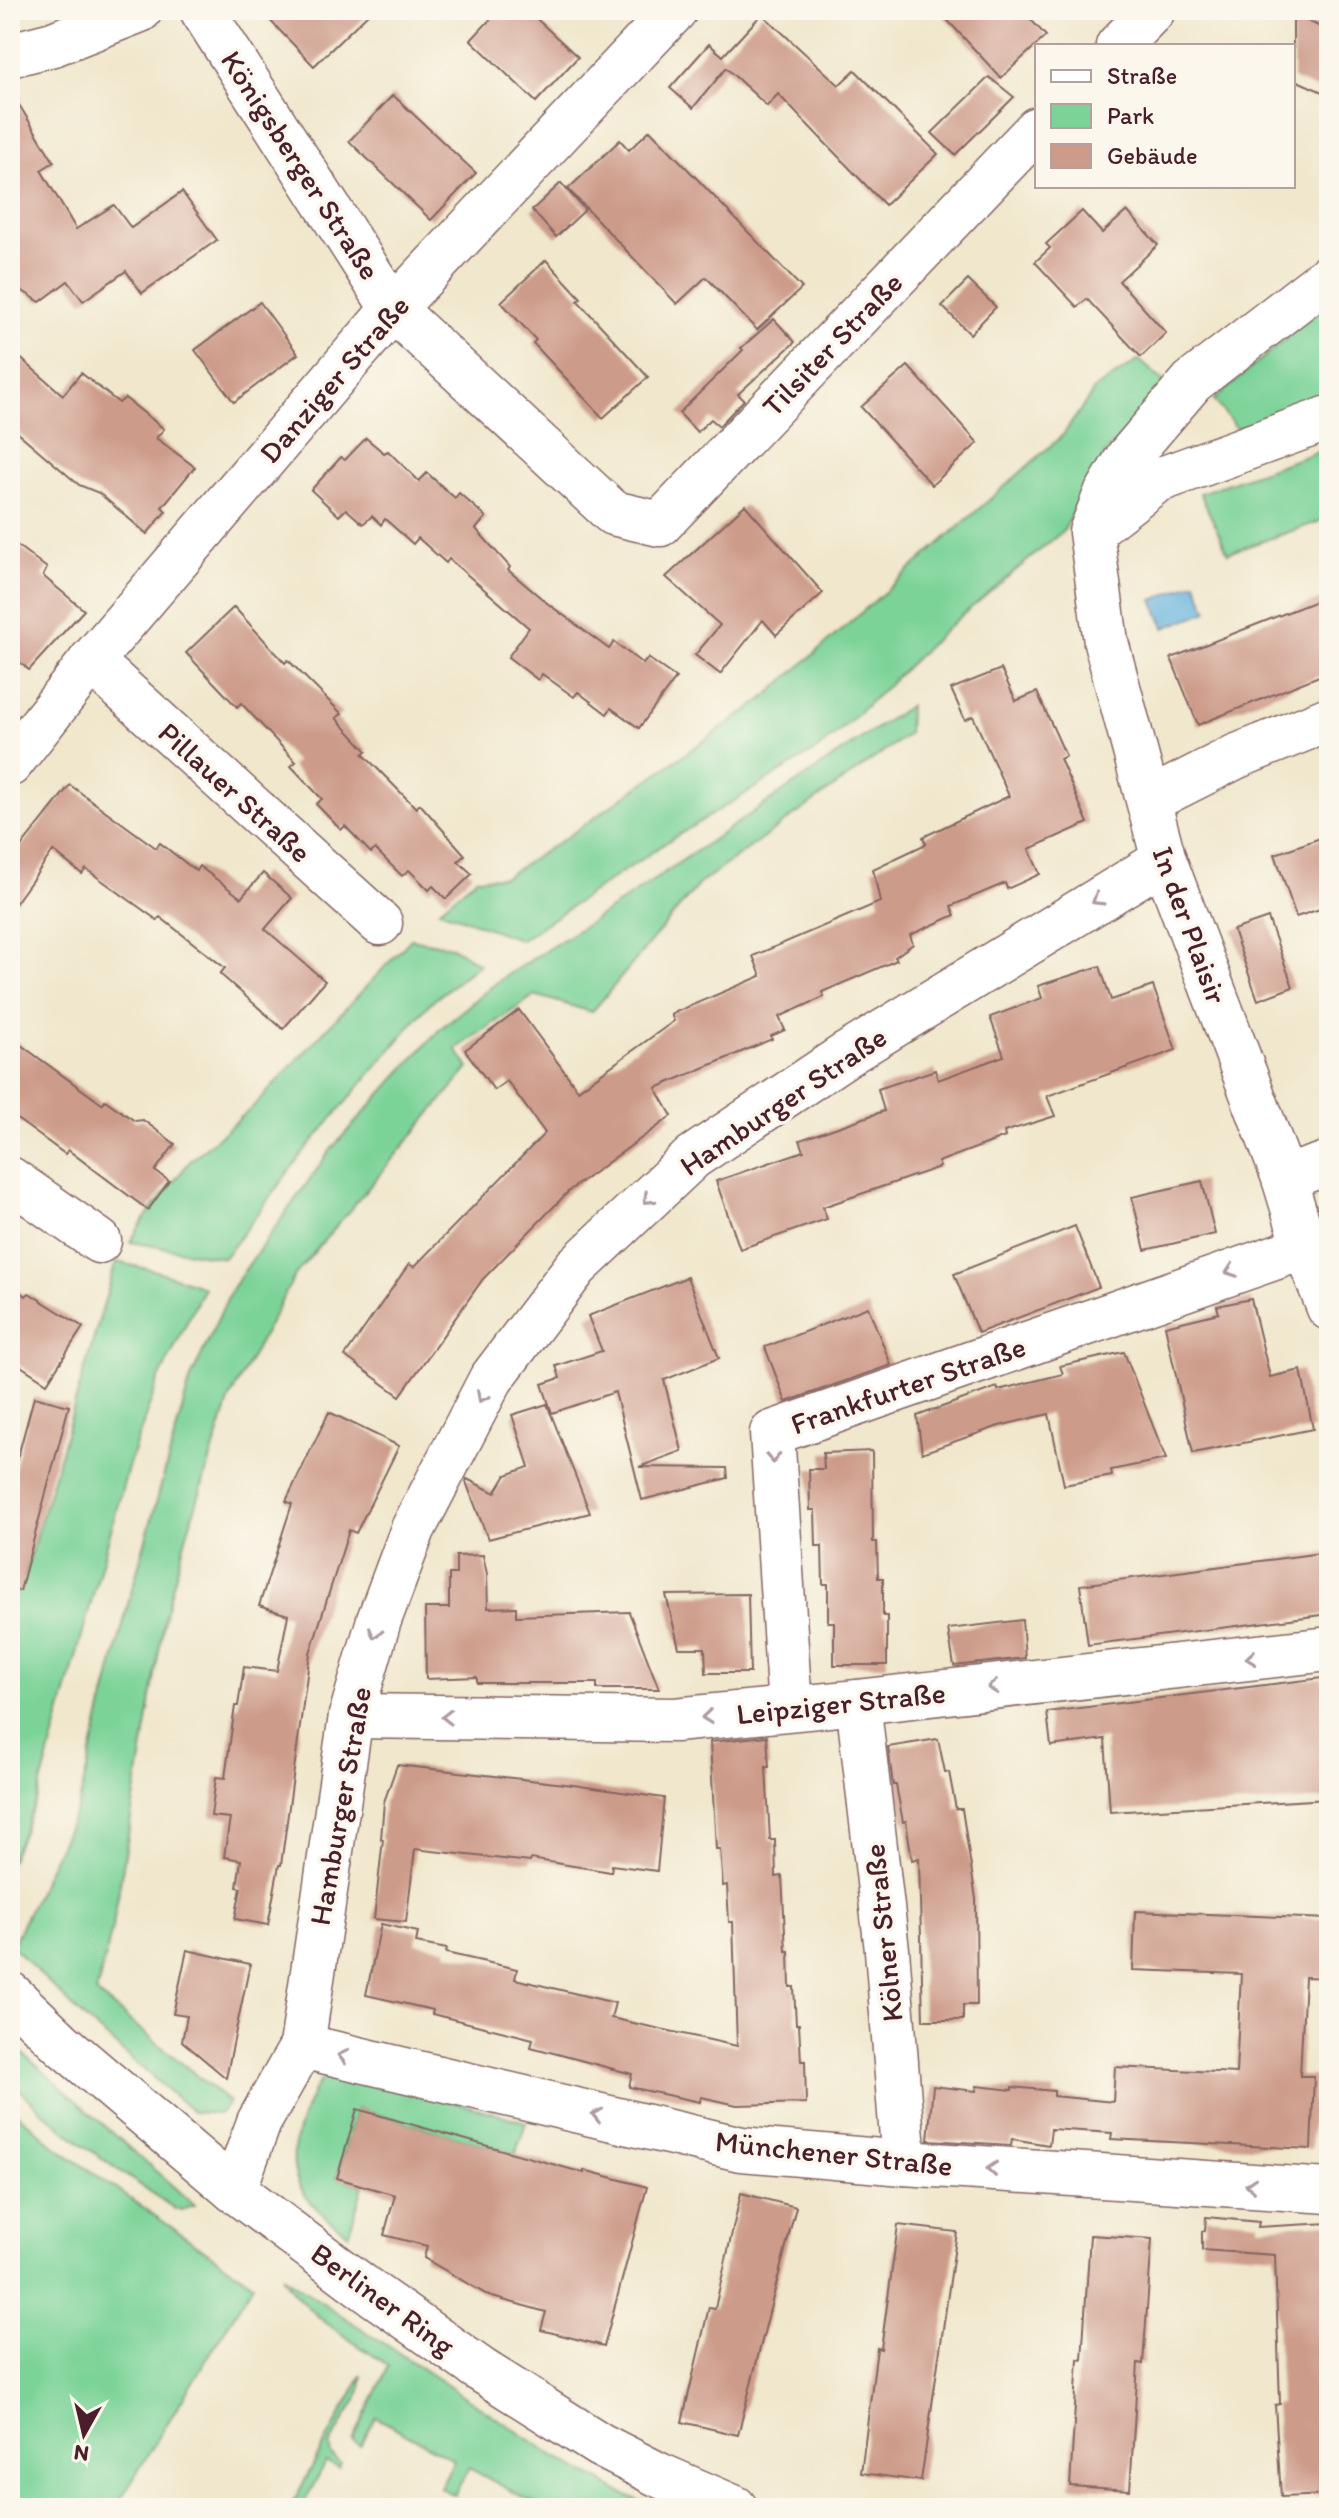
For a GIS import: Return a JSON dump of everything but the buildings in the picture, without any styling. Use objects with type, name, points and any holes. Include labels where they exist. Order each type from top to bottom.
[{"type":"street","points":[[10,55],[53,44],[140,10]]},
{"type":"street","name":"Königsberger Straße","points":[[202,10],[393,309],[613,513]]},
{"type":"street","name":"Danziger Straße","points":[[10,764],[91,661],[393,309],[675,10]]},
{"type":"street","points":[[1120,44],[1153,10]]},
{"type":"street","name":"Tilsiter Straße","points":[[613,513],[660,524],[1035,131]]},
{"type":"street","points":[[1091,532],[1105,496],[1128,457],[1192,382],[1329,276]]},
{"type":"street","points":[[1091,532],[1156,481],[1329,418]]},
{"type":"street","name":"In der Plaisir","points":[[1091,532],[1106,642],[1164,860],[1284,1178],[1305,1247],[1329,1308]]},
{"type":"street","name":"Pillauer Straße","points":[[91,661],[380,923]]},
{"type":"street","points":[[1150,800],[1235,757],[1329,719]]},
{"type":"street","name":"Hamburger Straße","points":[[234,2190],[259,2122],[302,2046],[351,1716],[379,1620],[413,1529],[491,1379],[576,1267],[693,1157],[844,1056],[1164,860]]},
{"type":"street","points":[[1284,1178],[1329,1163]]},
{"type":"street","points":[[10,1179],[99,1241]]},
{"type":"street","name":"Frankfurter Straße","points":[[790,1708],[772,1433],[1305,1247]]},
{"type":"street","name":"Leipziger Straße","points":[[351,1716],[675,1720],[1329,1649]]},
{"type":"street","name":"Kölner Straße","points":[[858,1702],[887,1950],[904,2163]]},
{"type":"street","name":"Berliner Ring","points":[[10,1994],[62,2044],[234,2190],[366,2289],[507,2386],[600,2445],[735,2508]]},
{"type":"street","name":"Münchener Straße","points":[[302,2046],[741,2149],[1329,2191]]},
{"type":"green space","points":[[1329,301],[1329,396],[1237,429],[1214,400]]},
{"type":"green space","points":[[1139,360],[1167,384],[1104,455],[1064,530],[948,627],[818,749],[667,842],[521,940],[439,910],[476,878],[504,877],[564,839],[762,700],[1063,435],[1095,389]]},
{"type":"green space","points":[[1329,448],[1329,518],[1228,553],[1200,493]]},
{"type":"green space","points":[[909,706],[908,734],[699,884],[592,1012],[535,995],[456,1049],[469,1068],[295,1275],[230,1398],[165,1615],[113,1925],[96,1993],[229,2102],[220,2114],[193,2112],[84,2018],[12,1946],[78,1807],[128,1604],[191,1378],[232,1288],[333,1147],[440,1029],[501,979],[617,905]]},
{"type":"green space","points":[[411,939],[452,947],[479,964],[429,1004],[302,1154],[224,1258],[130,1242],[191,1160],[252,1108]]},
{"type":"green space","points":[[116,1262],[157,1271],[204,1287],[158,1381],[129,1464],[37,1799],[10,1862],[10,1602],[24,1578]]},
{"type":"green space","points":[[10,2042],[194,2205],[182,2211],[175,2209],[89,2149],[48,2116],[10,2080]]},
{"type":"green space","points":[[329,2073],[357,2075],[526,2122],[516,2154],[357,2109],[337,2177],[363,2186],[349,2234],[318,2210],[307,2197],[299,2185],[295,2170],[296,2136],[303,2115],[316,2087]]},
{"type":"green space","points":[[10,2107],[56,2147],[253,2284],[115,2508],[10,2508]]},
{"type":"green space","points":[[282,2276],[556,2457],[655,2508],[543,2508],[469,2468],[454,2495],[440,2488],[454,2460],[376,2417],[360,2446],[353,2441],[389,2366],[316,2315]]},
{"type":"green space","points":[[362,2375],[361,2391],[329,2446],[331,2455],[341,2463],[339,2468],[326,2462],[301,2508],[290,2508]]},
{"type":"water","points":[[1196,582],[1208,611],[1165,628],[1153,600]]}]
